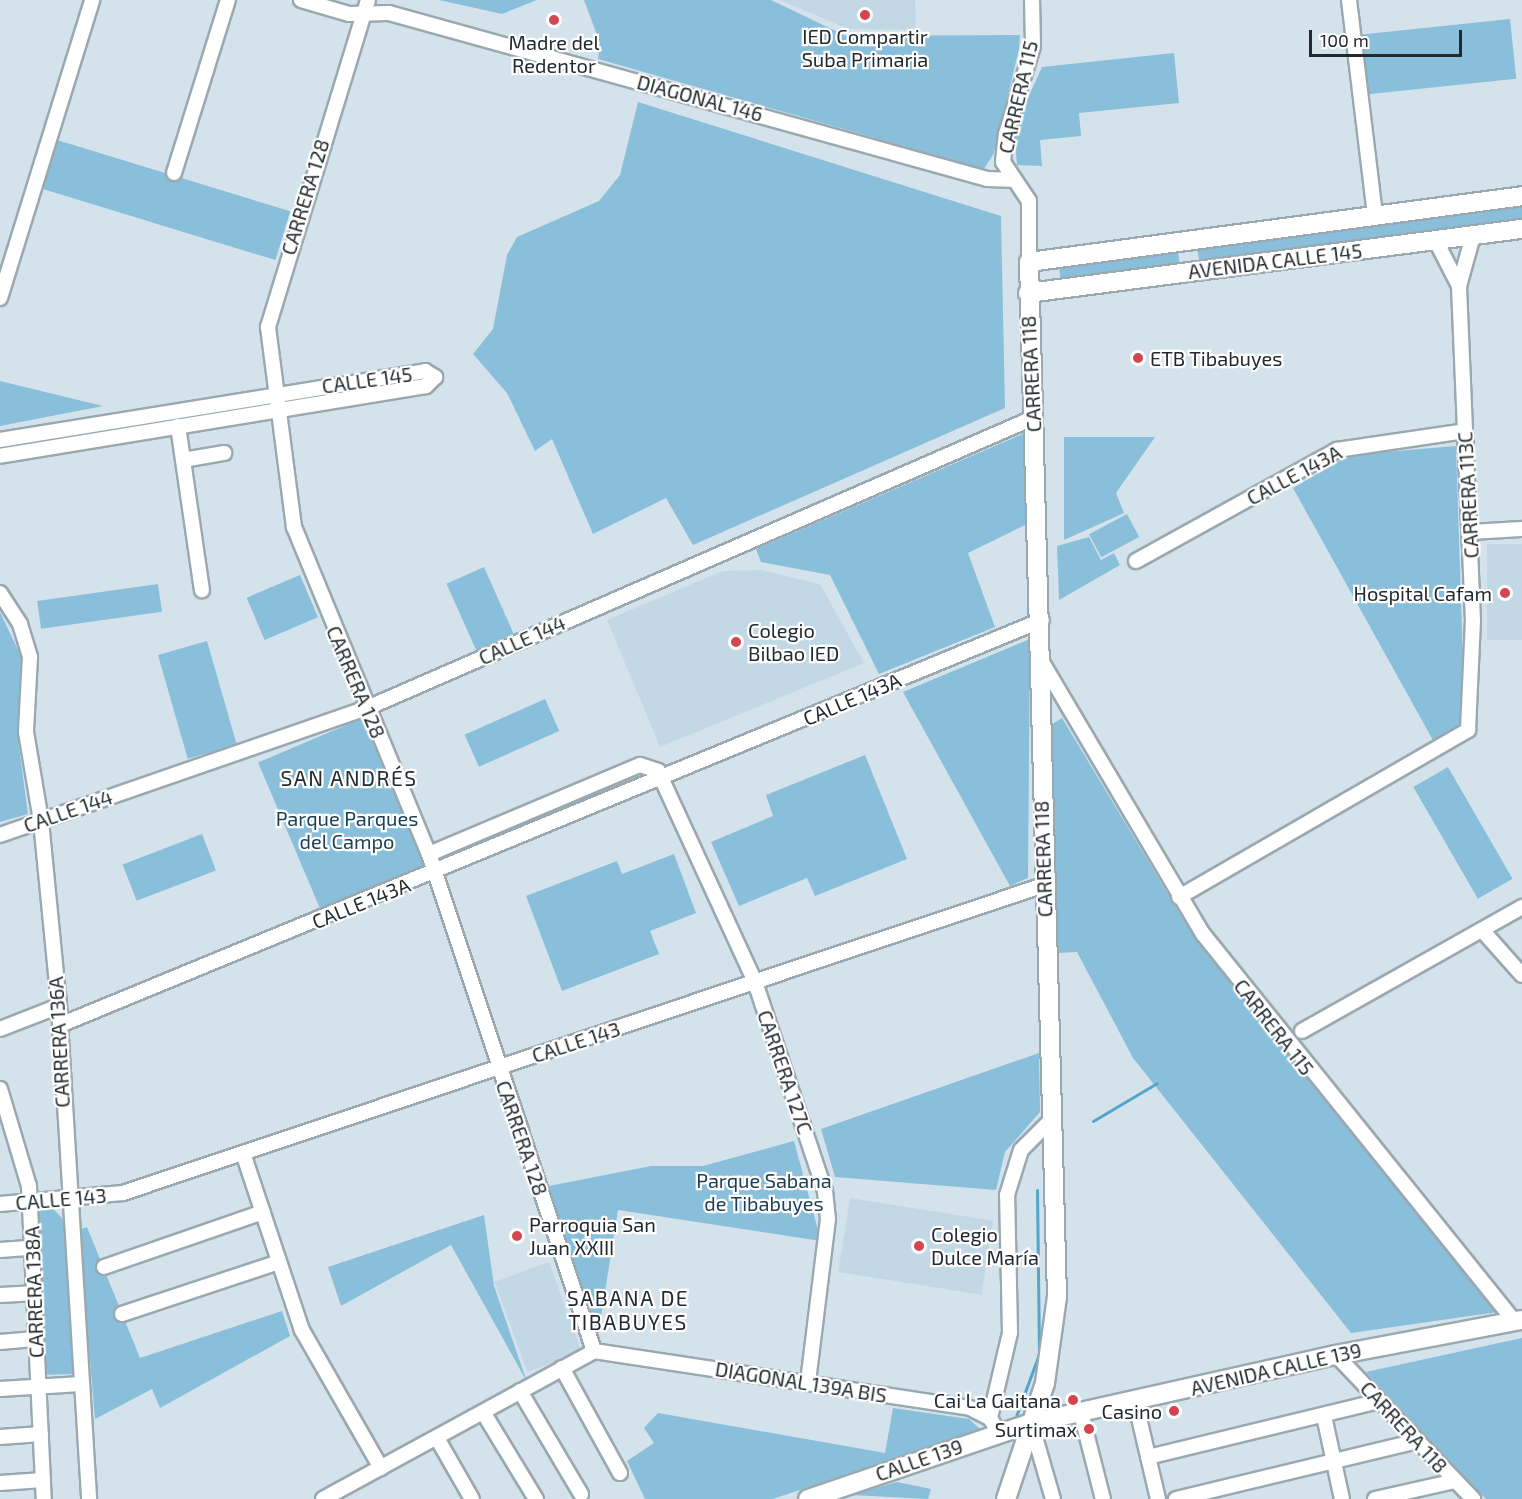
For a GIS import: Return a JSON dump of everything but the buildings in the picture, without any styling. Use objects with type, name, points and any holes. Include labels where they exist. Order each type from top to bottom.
[{"type":"main road","name":"AVENIDA CALLE 145","points":[[1029,261],[1189,242],[1522,196]]},
{"type":"main road","name":"AVENIDA CALLE 145","points":[[1028,293],[1522,229]]},
{"type":"main road","points":[[1189,242],[1193,272]]},
{"type":"main road","name":"CARRERA 115","points":[[1028,293],[1029,261]]},
{"type":"main road","name":"CARRERA 118","points":[[1006,1499],[1031,1423],[1056,1324],[1044,885],[1042,620],[1028,293]]},
{"type":"main road","name":"AVENIDA CALLE 139","points":[[1031,1423],[1336,1355],[1518,1321]]},
{"type":"main road","name":"CALLE 139","points":[[808,1499],[994,1425],[1031,1423]]},
{"type":"street","points":[[0,297],[92,0]]},
{"type":"street","points":[[174,173],[228,0]]},
{"type":"street","name":"DIAGONAL 146","points":[[301,0],[363,14],[389,13]]},
{"type":"street","name":"DIAGONAL 146","points":[[369,0],[389,13],[987,179],[1011,180]]},
{"type":"street","name":"CARRERA 128","points":[[369,0],[270,316],[274,394],[296,538],[429,854],[498,1068],[594,1351]]},
{"type":"street","name":"CARRERA 115","points":[[1029,261],[1029,201],[1011,180],[1004,148],[1031,57],[1032,0]]},
{"type":"street","points":[[1349,0],[1375,216]]},
{"type":"street","name":"CARRERA 113C","points":[[1179,897],[1462,737],[1472,718],[1470,532],[1459,286],[1473,236]]},
{"type":"street","name":"CARRERA 113C","points":[[1436,241],[1459,286]]},
{"type":"street","name":"CALLE 145","points":[[0,440],[425,371],[435,377],[426,386],[0,456]]},
{"type":"street","name":"CALLE 144","points":[[0,835],[367,708],[1034,418]]},
{"type":"street","points":[[178,426],[202,590]]},
{"type":"street","name":"CALLE 143A","points":[[1136,561],[1337,450],[1465,431]]},
{"type":"street","points":[[183,460],[224,453]]},
{"type":"street","points":[[1470,532],[1522,529]]},
{"type":"street","name":"CARRERA 136A","points":[[0,593],[20,624],[30,657],[26,732],[41,821],[59,1006],[68,1200],[89,1499]]},
{"type":"street","name":"CALLE 143A","points":[[60,1025],[435,873],[1042,620]]},
{"type":"street","name":"CARRERA 115","points":[[1042,662],[1179,897],[1255,1005],[1518,1321]]},
{"type":"street","points":[[1042,715],[1054,706],[1068,708]]},
{"type":"street","points":[[429,854],[640,765],[654,767],[662,778]]},
{"type":"street","name":"CARRERA 127C","points":[[662,778],[755,982],[828,1205],[808,1383]]},
{"type":"street","name":"CALLE 143","points":[[0,1204],[68,1200],[123,1193],[1044,885]]},
{"type":"street","points":[[1302,1031],[1522,907]]},
{"type":"street","points":[[1482,930],[1522,975]]},
{"type":"street","points":[[0,1029],[59,1006]]},
{"type":"street","name":"CARRERA 138A","points":[[0,1089],[30,1202],[44,1499]]},
{"type":"street","points":[[994,1425],[1010,1333],[1007,1195],[1021,1150],[1052,1119]]},
{"type":"street","points":[[243,1153],[303,1330],[381,1467]]},
{"type":"street","points":[[104,1268],[263,1212]]},
{"type":"street","points":[[0,1250],[31,1248]]},
{"type":"street","points":[[122,1314],[279,1262]]},
{"type":"street","points":[[0,1295],[33,1293]]},
{"type":"street","points":[[0,1342],[35,1339]]},
{"type":"street","points":[[322,1499],[594,1351]]},
{"type":"street","name":"DIAGONAL 139A BIS","points":[[594,1351],[970,1408],[994,1425]]},
{"type":"street","name":"CARRERA 118","points":[[1336,1355],[1473,1499]]},
{"type":"street","points":[[562,1368],[620,1473]]},
{"type":"street","points":[[0,1389],[81,1384]]},
{"type":"street","points":[[520,1391],[581,1494]]},
{"type":"street","points":[[1135,1401],[1158,1499]]},
{"type":"street","points":[[1148,1457],[1379,1401]]},
{"type":"street","points":[[483,1412],[536,1499]]},
{"type":"street","points":[[1081,1413],[1103,1499]]},
{"type":"street","points":[[1324,1416],[1342,1499]]},
{"type":"street","points":[[1031,1423],[1053,1499]]},
{"type":"street","points":[[0,1437],[41,1434]]},
{"type":"street","points":[[437,1438],[472,1499]]},
{"type":"street","points":[[1176,1499],[1418,1441]]},
{"type":"street","points":[[0,1483],[43,1480]]},
{"type":"street","points":[[1375,1499],[1455,1481]]},
{"type":"shaded area","name":"IED Compartir Suba Primaria","points":[[780,0],[915,0],[916,30],[848,29]]},
{"type":"shaded area","name":"Hospital Cafam","points":[[1487,544],[1522,544],[1522,640],[1487,640]]},
{"type":"shaded area","name":"Colegio Bilbao IED","points":[[761,570],[820,584],[864,663],[660,747],[607,620],[723,571]]},
{"type":"shaded area","name":"Colegio Dulce María","points":[[850,1198],[993,1221],[981,1295],[838,1272]]},
{"type":"shaded area","points":[[549,1262],[582,1352],[527,1372],[494,1282]]},
{"type":"green space","points":[[439,0],[537,0],[502,14]]},
{"type":"green space","points":[[584,0],[771,0],[846,36],[1020,35],[1019,49],[994,153],[984,169],[598,59],[600,43]]},
{"type":"green space","points":[[1510,19],[1516,79],[1368,94],[1362,35]]},
{"type":"green space","points":[[1174,53],[1179,103],[1079,113],[1081,136],[1040,140],[1042,166],[1017,165],[1014,129],[1042,67]]},
{"type":"green space","points":[[638,102],[1001,216],[1005,408],[693,545],[666,498],[593,534],[552,439],[535,451],[507,393],[473,354],[493,329],[507,255],[517,237],[599,201],[620,175]]},
{"type":"green space","points":[[57,140],[290,211],[275,260],[42,189]]},
{"type":"green space","points":[[1522,203],[1522,220],[1480,226],[1200,264],[1197,249]]},
{"type":"green space","points":[[1178,251],[1180,268],[1061,282],[1059,266]]},
{"type":"green space","points":[[0,381],[103,406],[0,426]]},
{"type":"green space","points":[[1025,433],[1029,523],[968,553],[995,627],[879,674],[830,575],[761,562],[756,549]]},
{"type":"green space","points":[[1064,437],[1155,437],[1116,493],[1124,513],[1064,540]]},
{"type":"green space","points":[[1456,446],[1465,723],[1434,742],[1293,488],[1349,455]]},
{"type":"green space","points":[[1127,514],[1139,537],[1101,557],[1089,534]]},
{"type":"green space","points":[[1089,537],[1101,560],[1114,553],[1120,565],[1059,600],[1057,546]]},
{"type":"green space","points":[[484,567],[514,634],[476,650],[447,584]]},
{"type":"green space","points":[[300,575],[318,617],[265,640],[247,598]]},
{"type":"green space","points":[[158,584],[162,612],[41,629],[37,601]]},
{"type":"green space","points":[[0,612],[21,656],[18,740],[28,814],[0,822]]},
{"type":"green space","points":[[1030,639],[1028,878],[1010,886],[903,692]]},
{"type":"green space","points":[[207,641],[237,745],[188,759],[158,655]]},
{"type":"green space","points":[[545,699],[559,731],[479,767],[465,735]]},
{"type":"green space","name":"Parque Parques del Campo","points":[[363,718],[426,865],[321,910],[258,763]]},
{"type":"green space","points":[[1062,718],[1186,924],[1498,1312],[1351,1333],[1133,1058],[1077,952],[1058,953],[1049,738],[1051,725]]},
{"type":"green space","points":[[865,755],[907,859],[815,896],[807,878],[739,906],[711,842],[773,816],[766,795]]},
{"type":"green space","points":[[1448,767],[1513,879],[1478,899],[1413,787]]},
{"type":"green space","points":[[202,834],[216,870],[137,901],[123,864]]},
{"type":"green space","points":[[674,854],[696,913],[650,931],[659,954],[562,991],[526,896],[617,861],[622,874]]},
{"type":"green space","points":[[1039,1053],[1040,1112],[1005,1152],[996,1190],[835,1177],[821,1129]]},
{"type":"green space","name":"Parque Sabana de Tibabuyes","points":[[794,1141],[821,1241],[618,1210],[597,1342],[549,1186],[651,1166],[703,1166]]},
{"type":"green space","points":[[51,1207],[63,1219],[75,1374],[43,1375],[36,1209]]},
{"type":"green space","points":[[484,1215],[494,1286],[527,1382],[451,1245],[341,1306],[328,1267]]},
{"type":"green space","points":[[87,1227],[140,1358],[282,1311],[290,1336],[160,1408],[152,1389],[95,1419],[79,1230]]},
{"type":"green space","points":[[1522,1338],[1522,1499],[1486,1499],[1366,1372]]},
{"type":"green space","points":[[893,1408],[969,1419],[980,1429],[773,1499],[645,1499],[627,1461],[654,1443],[644,1428],[658,1413],[885,1453]]},
{"type":"green space","points":[[897,1482],[931,1489],[928,1499],[852,1495]]},
{"type":"waterway","points":[[1093,1121],[1157,1083]]},
{"type":"waterway","points":[[1015,1419],[1039,1354],[1037,1190]]},
{"type":"place","name":"IED Compartir Suba Primaria","points":[[865,15]]},
{"type":"place","name":"Madre del Redentor","points":[[554,20]]},
{"type":"place","name":"ETB Tibabuyes","points":[[1138,358]]},
{"type":"place","name":"Hospital Cafam","points":[[1505,593]]},
{"type":"place","name":"Colegio Bilbao IED","points":[[736,642]]},
{"type":"place","name":"Parroquia San Juan XXIII","points":[[517,1236]]},
{"type":"place","name":"Colegio Dulce María","points":[[919,1246]]},
{"type":"place","name":"Cai La Gaitana","points":[[1073,1400]]},
{"type":"place","name":"Casino","points":[[1174,1411]]},
{"type":"place","name":"Surtimax","points":[[1089,1429]]},
{"type":"district","name":"SAN ANDRÉS","points":[[349,778]]},
{"type":"district","name":"SABANA DE TIBABUYES","points":[[628,1310]]}]
